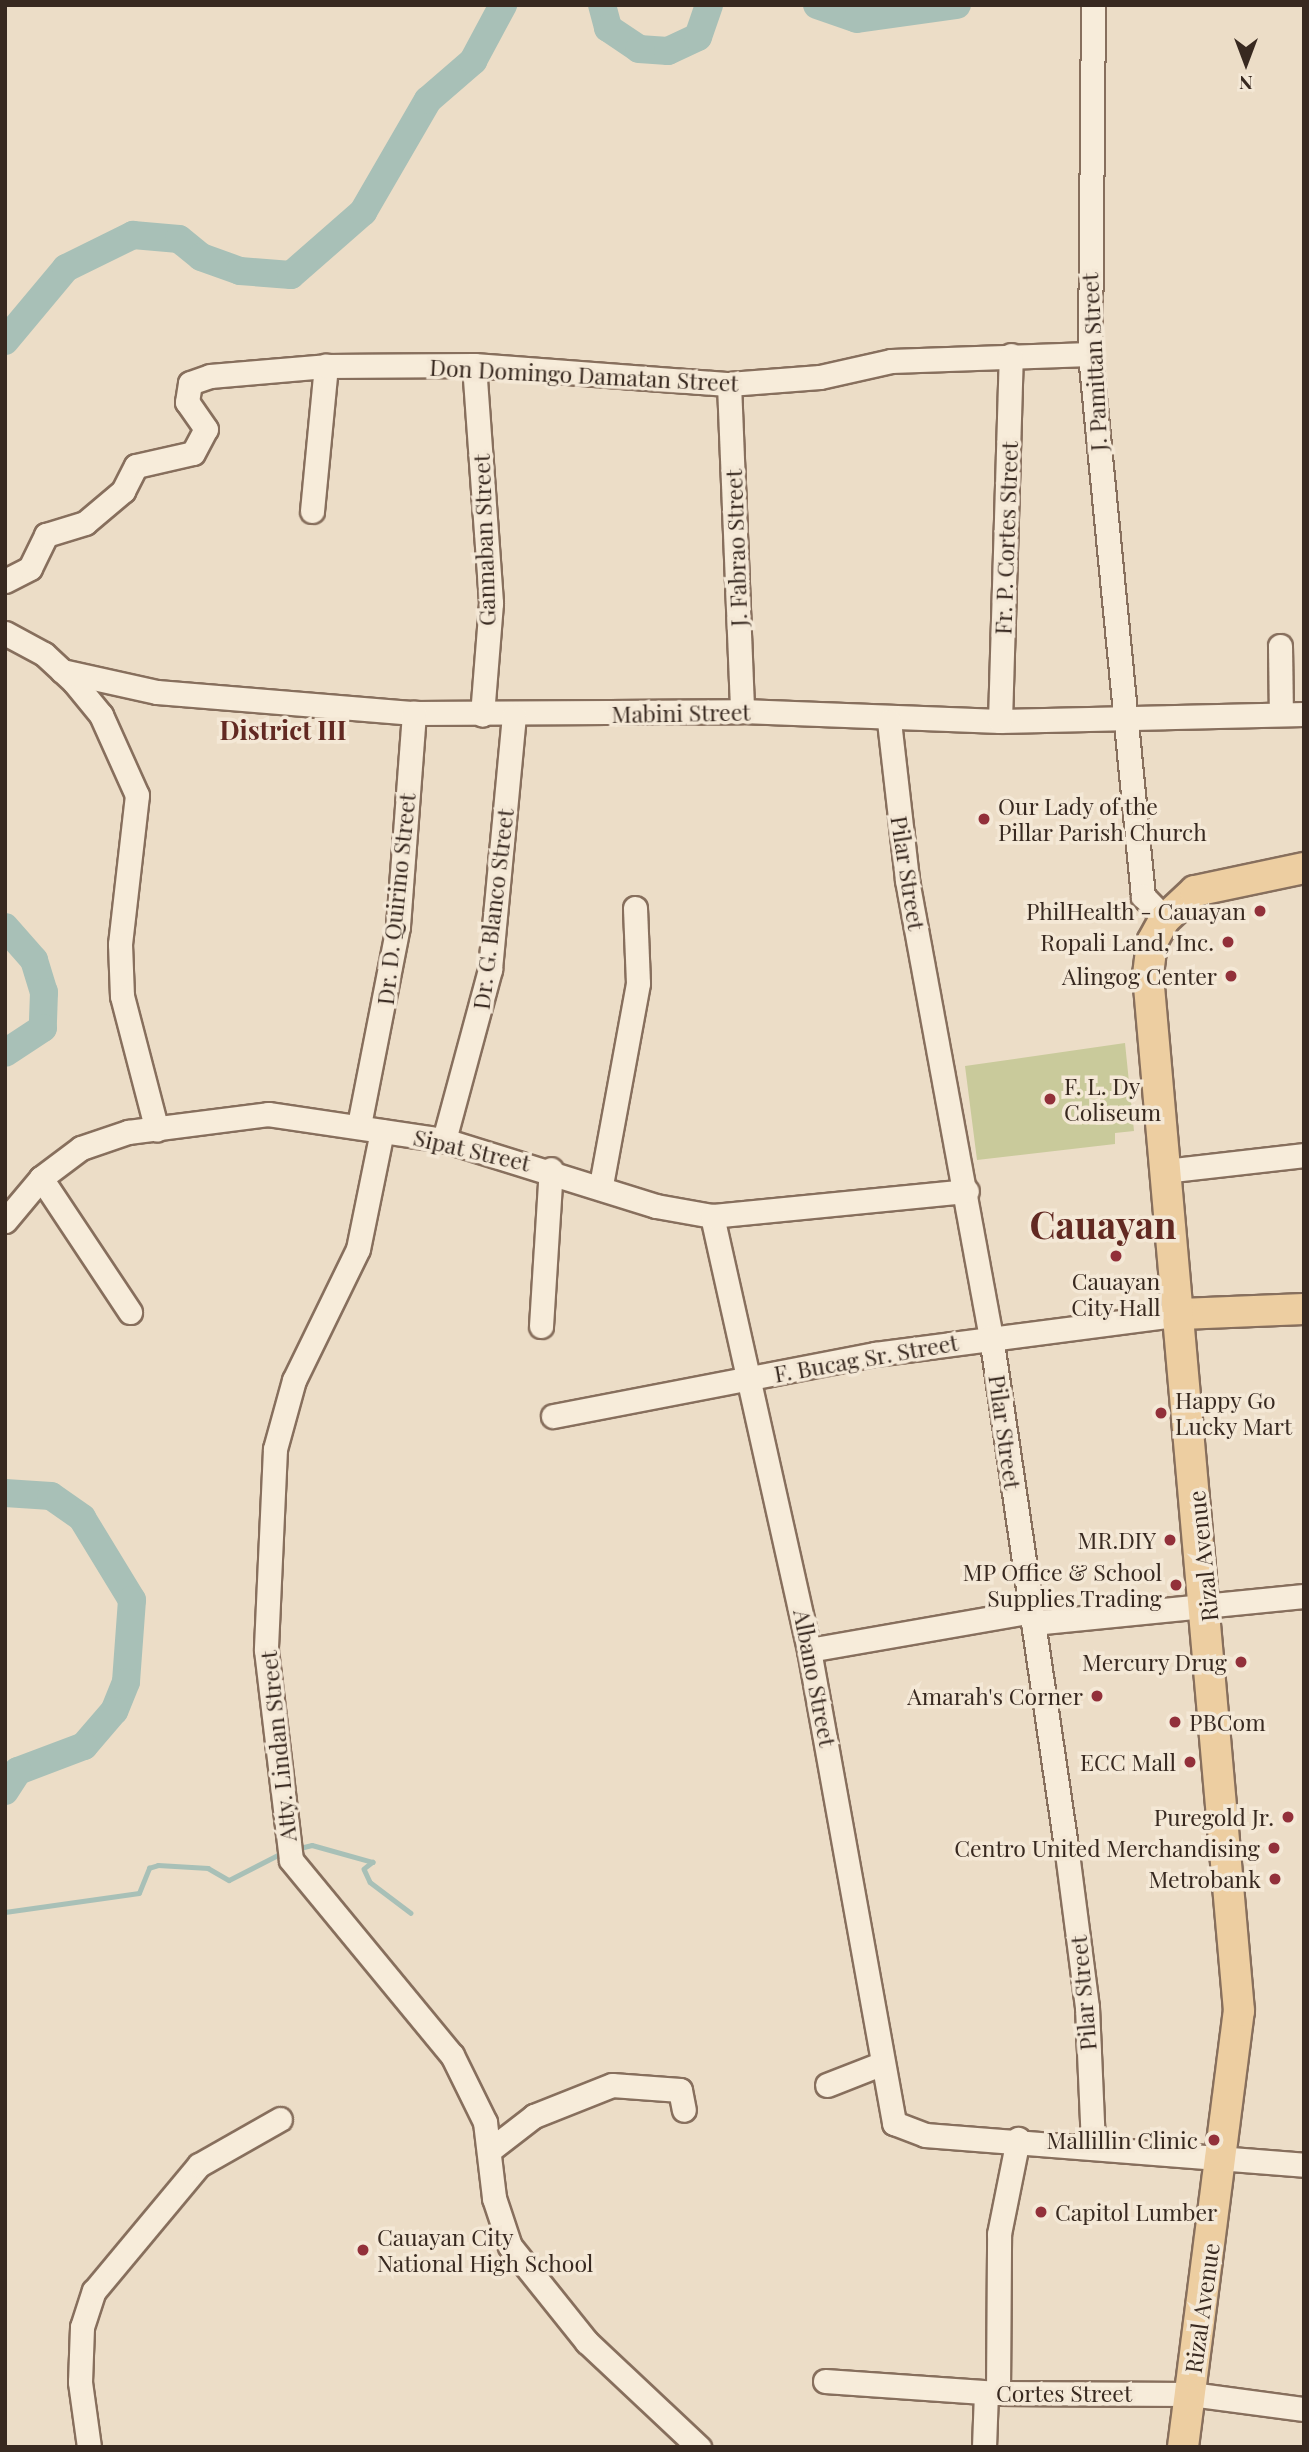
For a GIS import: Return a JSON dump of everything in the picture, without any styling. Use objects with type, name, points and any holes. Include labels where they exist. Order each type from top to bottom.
[{"type":"main road","points":[[1165,919],[1177,903],[1216,882],[1304,868]]},
{"type":"main road","name":"Rizal Avenue","points":[[1165,919],[1153,942],[1148,975],[1164,1171],[1181,1314],[1207,1605],[1240,2011],[1183,2447]]},
{"type":"main road","points":[[1181,1314],[1304,1309]]},
{"type":"street","name":"J. Pamittan Street","points":[[1093,10],[1090,354],[1124,719]]},
{"type":"street","name":"Don Domingo Damatan Street","points":[[5,581],[30,568],[46,535],[85,523],[123,491],[136,466],[193,453],[206,429],[187,402],[190,383],[326,366],[474,365],[729,384],[809,378],[891,361],[1090,354]]},
{"type":"street","name":"Fr. P. Cortes Street","points":[[1000,722],[1011,355]]},
{"type":"street","name":"Gannaban Street","points":[[474,365],[491,603],[482,715]]},
{"type":"street","points":[[312,510],[326,366]]},
{"type":"street","name":"J. Fabrao Street","points":[[729,384],[742,711]]},
{"type":"street","points":[[5,633],[62,671],[101,715],[137,795],[120,944],[122,996],[157,1130]]},
{"type":"street","points":[[1280,646],[1292,714]]},
{"type":"street","name":"Mabini Street","points":[[62,671],[157,692],[414,713],[514,716],[742,711],[889,721],[1000,722],[1292,714]]},
{"type":"street","name":"Dr. D. Quirino Street","points":[[359,1125],[398,926],[414,713]]},
{"type":"street","name":"Dr. G. Blanco Street","points":[[443,1140],[490,969],[514,716]]},
{"type":"street","points":[[1124,719],[1143,896],[1165,919]]},
{"type":"street","name":"Pilar Street","points":[[889,721],[907,880],[992,1336],[1087,2007],[1093,2147]]},
{"type":"street","points":[[601,1185],[638,983],[635,908]]},
{"type":"street","name":"Sipat Street","points":[[5,1221],[41,1178],[81,1148],[157,1130],[268,1114],[359,1125],[443,1140],[712,1216],[967,1191]]},
{"type":"street","name":"Atty. Lindan Street","points":[[382,1130],[358,1249],[294,1380],[275,1449],[267,1650],[288,1840],[304,1882],[452,2055],[485,2122],[494,2198],[510,2246],[604,2361],[699,2447]]},
{"type":"street","points":[[1164,1171],[1304,1155]]},
{"type":"street","points":[[541,1326],[551,1169]]},
{"type":"street","points":[[41,1178],[130,1312]]},
{"type":"street","name":"Albano Street","points":[[712,1216],[746,1380],[809,1650],[890,2115],[913,2134],[1018,2139]]},
{"type":"street","name":"F. Bucag Sr. Street","points":[[553,1416],[992,1336],[1181,1314]]},
{"type":"street","points":[[809,1650],[1032,1617],[1304,1596]]},
{"type":"street","points":[[827,2085],[883,2063]]},
{"type":"street","points":[[490,2150],[534,2116],[612,2085],[680,2090],[684,2110]]},
{"type":"street","points":[[89,2447],[81,2368],[82,2327],[94,2291],[199,2165],[281,2119]]},
{"type":"street","points":[[984,2447],[992,2393],[1001,2214],[1018,2139],[1222,2161],[1304,2165]]},
{"type":"street","name":"Cortes Street","points":[[825,2381],[992,2393],[1191,2394],[1304,2409]]},
{"type":"green space","name":"F. L. Dy Coliseum","points":[[1125,1043],[1134,1131],[1115,1133],[1115,1144],[977,1160],[965,1066]]},
{"type":"waterway","points":[[5,341],[66,268],[133,235],[179,239],[201,257],[240,271],[291,275],[363,212],[428,100],[473,61],[503,5]]},
{"type":"waterway","points":[[602,5],[608,28],[639,49],[668,51],[698,37],[709,5]]},
{"type":"waterway","points":[[817,5],[857,19],[957,5]]},
{"type":"waterway","points":[[5,927],[34,960],[44,992],[43,1028],[5,1053]]},
{"type":"waterway","points":[[5,1493],[51,1496],[82,1518],[132,1600],[126,1682],[114,1711],[84,1746],[18,1771],[5,1791]]},
{"type":"waterway","points":[[296,1849],[312,1845],[373,1862],[364,1869],[370,1882],[411,1913]]},
{"type":"waterway","points":[[5,1912],[139,1893],[149,1868],[158,1865],[208,1868],[229,1880],[284,1852]]},
{"type":"place","name":"Our Lady of the Pillar Parish Church","points":[[984,819]]},
{"type":"place","name":"PhilHealth - Cauayan","points":[[1260,911]]},
{"type":"place","name":"Ropali Land, Inc.","points":[[1228,942]]},
{"type":"place","name":"Alingog Center","points":[[1231,976]]},
{"type":"place","name":"F. L. Dy Coliseum","points":[[1050,1099]]},
{"type":"place","name":"Cauayan City Hall","points":[[1116,1256]]},
{"type":"place","name":"Happy Go Lucky Mart","points":[[1161,1413]]},
{"type":"place","name":"MR.DIY","points":[[1170,1540]]},
{"type":"place","name":"MP Office & School Supplies Trading","points":[[1176,1585]]},
{"type":"place","name":"Mercury Drug","points":[[1241,1662]]},
{"type":"place","name":"Amarah's Corner","points":[[1097,1696]]},
{"type":"place","name":"PBCom","points":[[1175,1722]]},
{"type":"place","name":"ECC Mall","points":[[1190,1762]]},
{"type":"place","name":"Puregold Jr.","points":[[1288,1817]]},
{"type":"place","name":"Centro United Merchandising","points":[[1274,1848]]},
{"type":"place","name":"Metrobank","points":[[1275,1879]]},
{"type":"place","name":"Mallillin Clinic","points":[[1214,2140]]},
{"type":"place","name":"Capitol Lumber","points":[[1041,2212]]},
{"type":"place","name":"Cauayan City National High School","points":[[363,2250]]},
{"type":"district","name":"District III","points":[[283,730]]},
{"type":"district","name":"Cauayan","points":[[1103,1224]]}]
